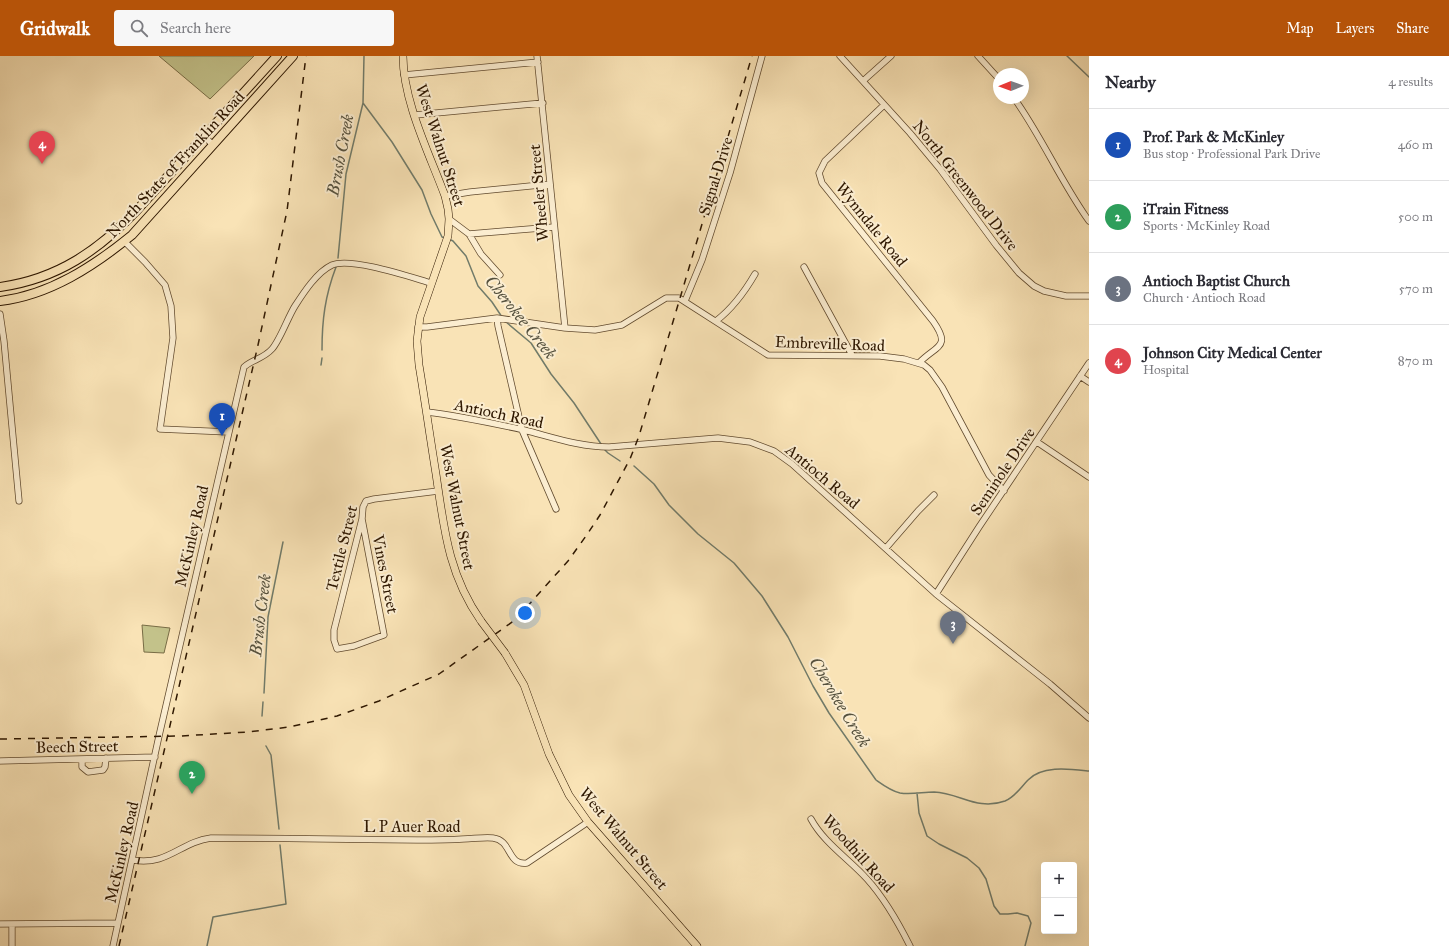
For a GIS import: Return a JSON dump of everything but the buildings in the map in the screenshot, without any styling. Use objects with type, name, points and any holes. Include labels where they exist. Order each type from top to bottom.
[{"type":"highway","name":"North State of Franklin Road","points":[[0,287],[48,275],[63,268],[86,255],[122,226],[276,56]]},
{"type":"highway","name":"North State of Franklin Road","points":[[0,300],[27,296],[56,284],[102,259],[124,241],[148,218],[154,209],[293,56]]},
{"type":"main road","name":"West Walnut Street","points":[[403,56],[404,75],[409,98],[445,196],[449,219],[447,239],[420,317],[417,351],[438,490],[448,548],[454,572],[468,603],[505,653],[524,685],[549,754],[569,795],[588,822],[697,946]]},
{"type":"street","name":"Signal Drive","points":[[685,301],[702,260],[730,173],[762,56]]},
{"type":"street","name":"North Greenwood Drive","points":[[840,56],[910,133],[940,169],[1019,274],[1034,286],[1044,291],[1066,296],[1089,296]]},
{"type":"street","points":[[863,80],[891,56]]},
{"type":"street","points":[[978,56],[993,72]]},
{"type":"street","points":[[404,75],[538,59]]},
{"type":"street","name":"Wheeler Street","points":[[538,59],[565,328]]},
{"type":"street","points":[[415,115],[543,103]]},
{"type":"street","points":[[1018,104],[1068,190],[1089,221]]},
{"type":"street","name":"Wynndale Road","points":[[884,105],[825,161],[819,172],[822,183],[869,239],[941,333],[942,340],[940,344],[919,363]]},
{"type":"street","points":[[204,136],[213,145]]},
{"type":"street","points":[[445,196],[550,184]]},
{"type":"street","name":"West Walnut Street","points":[[449,219],[469,234],[481,254],[500,275]]},
{"type":"street","points":[[469,234],[554,227]]},
{"type":"street","points":[[124,241],[165,285],[172,306],[173,338],[160,429],[228,432]]},
{"type":"street","name":"McKinley Road","points":[[113,946],[228,432],[244,367],[261,358],[274,347],[288,317],[303,294],[327,268],[337,264],[358,264],[431,283]]},
{"type":"street","points":[[804,266],[852,355]]},
{"type":"street","points":[[716,321],[729,311],[739,300],[755,274]]},
{"type":"street","name":"Embreville Road","points":[[418,327],[501,318],[565,328],[594,330],[622,325],[666,298],[679,298],[768,355],[880,356],[919,363],[930,370],[942,387],[989,475],[1004,491]]},
{"type":"street","points":[[0,314],[8,377],[19,501]]},
{"type":"street","points":[[501,318],[498,326],[522,430],[556,509]]},
{"type":"street","name":"Seminole Drive","points":[[936,594],[1089,362]]},
{"type":"street","points":[[1080,376],[1089,382]]},
{"type":"street","name":"Antioch Road","points":[[427,412],[522,430],[593,446],[718,438],[750,442],[774,451],[792,464],[936,594],[1050,684],[1089,718]]},
{"type":"street","points":[[1037,442],[1089,477]]},
{"type":"street","name":"Textile Street","points":[[337,649],[334,640],[334,630],[362,519],[363,507],[366,501],[438,490]]},
{"type":"street","points":[[886,548],[934,495]]},
{"type":"street","name":"Vines Street","points":[[337,649],[354,646],[384,635],[362,519]]},
{"type":"street","name":"Beech Street","points":[[0,761],[155,757]]},
{"type":"street","points":[[82,759],[82,767],[88,772],[103,770],[106,767],[106,758]]},
{"type":"street","name":"Woodhill Road","points":[[811,818],[824,837],[867,879],[884,899],[910,946]]},
{"type":"street","name":"L P Auer Road","points":[[133,860],[150,861],[162,859],[201,839],[211,838],[452,840],[494,838],[506,845],[512,858],[518,863],[523,864],[527,863],[588,822]]},
{"type":"street","points":[[0,924],[118,923]]},
{"type":"street","points":[[12,924],[12,946]]},
{"type":"shaded area","points":[[159,56],[254,56],[210,99]]},
{"type":"shaded area","points":[[142,625],[170,628],[164,653],[144,652]]},
{"type":"waterway","name":"Brush Creek","points":[[338,258],[346,174],[363,103],[364,56]]},
{"type":"waterway","points":[[1067,56],[1089,77]]},
{"type":"waterway","name":"Cherokee Creek","points":[[363,103],[392,142],[422,190],[442,237],[445,238]]},
{"type":"waterway","name":"Cherokee Creek","points":[[449,239],[453,241],[466,256],[478,286],[492,302],[502,317]]},
{"type":"waterway","name":"Brush Creek","points":[[322,350],[325,308],[329,288],[336,267]]},
{"type":"waterway","name":"Cherokee Creek","points":[[506,322],[531,343],[551,374],[574,403],[601,444]]},
{"type":"waterway","name":"Brush Creek","points":[[321,365],[322,358]]},
{"type":"waterway","name":"Cherokee Creek","points":[[604,449],[620,461]]},
{"type":"waterway","name":"Cherokee Creek","points":[[634,466],[654,484],[669,505],[698,534],[734,563],[762,596],[788,637],[813,686],[829,713],[876,780],[884,786],[893,791],[904,794],[934,792],[952,795],[977,803],[995,804],[1012,797],[1028,780],[1041,772],[1057,769],[1089,771]]},
{"type":"waterway","name":"Brush Creek","points":[[264,693],[268,617],[283,542]]},
{"type":"waterway","name":"Brush Creek","points":[[262,716],[263,702]]},
{"type":"waterway","name":"Brush Creek","points":[[266,746],[271,755],[279,829]]},
{"type":"waterway","points":[[917,793],[919,813],[927,836],[939,844],[967,858],[979,868],[986,879],[994,906],[1000,914],[1017,913],[1028,916],[1031,923],[1025,946]]},
{"type":"waterway","name":"Brush Creek","points":[[207,946],[213,917],[286,904],[280,845]]},
{"type":"railway","points":[[119,946],[258,345],[287,211],[306,56]]},
{"type":"railway","points":[[0,739],[180,736],[248,732],[289,727],[337,716],[379,701],[439,674],[515,620],[568,561],[586,536],[600,515],[630,459],[639,436],[752,56]]},
{"type":"place","name":"Johnson City Medical Center","points":[[42,164]]},
{"type":"place","name":"Prof. Park & McKinley","points":[[222,436]]},
{"type":"place","name":"Antioch Baptist Church","points":[[953,644]]},
{"type":"place","name":"iTrain Fitness","points":[[192,794]]}]
